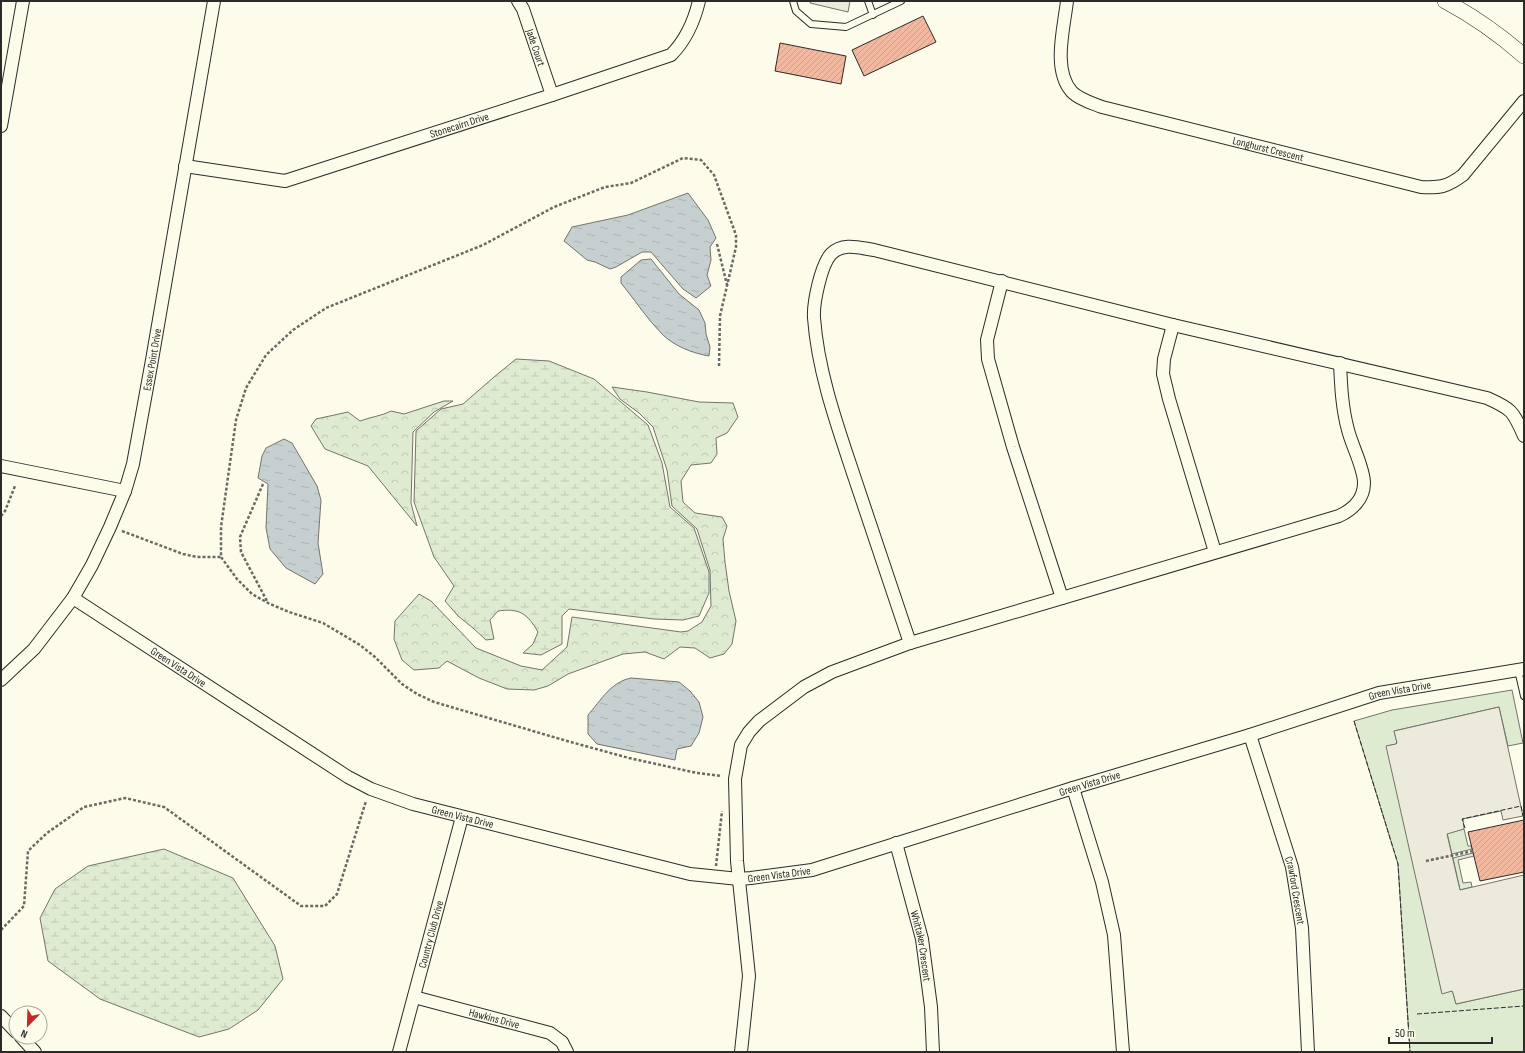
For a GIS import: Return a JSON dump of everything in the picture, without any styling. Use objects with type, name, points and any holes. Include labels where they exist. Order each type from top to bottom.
[{"type":"street","points":[[1,126],[23,1]]},
{"type":"street","name":"Essex Point Drive","points":[[1,680],[34,649],[73,598],[92,565],[125,491],[133,464],[214,1]]},
{"type":"street","name":"Jade Court","points":[[518,1],[523,9],[552,95]]},
{"type":"street","name":"Stonecairn Drive","points":[[185,166],[285,181],[671,55],[681,46],[695,19],[699,1]]},
{"type":"street","name":"Longhurst Crescent","points":[[1067,1],[1061,54],[1061,70],[1065,81],[1072,92],[1085,101],[1102,107],[1421,187],[1438,188],[1452,184],[1463,176],[1524,101]]},
{"type":"street","points":[[1454,3],[1524,56]]},
{"type":"street","points":[[910,643],[845,450],[824,376],[816,340],[814,316],[819,279],[831,254],[840,248],[851,246],[874,250],[1173,325],[1487,398],[1510,410],[1516,418],[1524,436]]},
{"type":"street","points":[[1002,281],[987,340],[988,359],[1013,447],[1062,598]]},
{"type":"street","points":[[1173,325],[1164,359],[1163,374],[1169,399],[1215,552]]},
{"type":"street","points":[[741,1052],[749,976],[737,861],[735,779],[742,745],[749,732],[759,721],[804,687],[832,672],[910,643],[1339,516],[1351,510],[1357,503],[1362,493],[1364,483],[1348,431],[1342,405],[1340,363]]},
{"type":"street","points":[[1,466],[125,491]]},
{"type":"street","name":"Green Vista Drive","points":[[73,598],[348,777],[371,789],[413,804],[690,874],[739,879],[812,870],[1072,788],[1250,735],[1379,692],[1521,669]]},
{"type":"street","name":"Crawford Crescent","points":[[1250,735],[1292,867],[1302,928],[1308,1052]]},
{"type":"street","points":[[1072,788],[1102,882],[1114,935],[1123,1052]]},
{"type":"street","name":"Country Club Drive","points":[[399,1052],[462,817]]},
{"type":"street","name":"Whittaker Crescent","points":[[896,843],[922,939],[931,1007],[933,1052]]},
{"type":"street","name":"Hawkins Drive","points":[[414,997],[550,1033],[562,1042],[567,1052]]},
{"type":"street","points":[[1,1016],[8,1023]]},
{"type":"lane","points":[[793,1],[796,11],[811,24],[846,27],[901,1]]},
{"type":"lane","points":[[868,1],[873,15]]},
{"type":"lane","points":[[1521,669],[1524,696]]},
{"type":"path","points":[[719,366],[720,316],[736,247],[736,235],[714,175],[701,160],[683,158],[631,183],[605,187],[554,206],[483,245],[326,308],[293,330],[266,355],[246,388],[236,420],[221,527],[221,557],[237,580],[252,594],[288,612],[323,623],[375,657],[402,684],[417,694],[434,702],[567,742],[629,758],[697,773],[722,775],[723,783]]},
{"type":"path","points":[[717,244],[728,285]]},
{"type":"path","points":[[263,484],[240,537],[241,552],[268,603]]},
{"type":"path","points":[[1,516],[5,511],[15,486]]},
{"type":"path","points":[[110,527],[197,558],[221,557]]},
{"type":"path","points":[[1,930],[24,906],[28,851],[47,833],[84,807],[125,798],[164,807],[301,906],[325,906],[337,894],[371,789]]},
{"type":"path","points":[[716,860],[722,806]]},
{"type":"path","points":[[1426,861],[1473,851]]},
{"type":"green space","points":[[516,359],[549,361],[594,379],[648,425],[662,463],[670,507],[694,528],[709,572],[709,593],[699,616],[683,620],[654,619],[569,609],[562,616],[562,644],[541,655],[523,653],[533,644],[538,632],[530,620],[522,613],[512,610],[498,611],[490,620],[494,639],[486,640],[458,616],[445,601],[454,586],[434,557],[414,502],[416,431],[441,409],[463,404]]},
{"type":"green space","points":[[612,387],[699,402],[733,403],[738,417],[727,433],[716,438],[717,454],[711,463],[691,465],[681,481],[683,502],[695,513],[722,517],[727,526],[723,539],[725,562],[729,591],[736,621],[732,644],[724,654],[710,658],[695,648],[680,647],[664,659],[645,652],[623,654],[568,674],[548,686],[534,690],[507,689],[479,678],[447,661],[439,668],[414,670],[402,660],[394,639],[395,621],[419,594],[431,601],[476,648],[521,666],[542,670],[567,647],[572,617],[681,632],[688,631],[702,622],[711,606],[710,570],[697,529],[672,506],[667,470],[653,427],[639,413],[620,399]]},
{"type":"green space","points":[[444,401],[453,401],[434,412],[413,432],[411,503],[417,526],[368,466],[325,449],[311,426],[316,419],[348,412],[360,421],[391,411],[404,414]]},
{"type":"green space","points":[[1512,690],[1523,743],[1508,746],[1499,707],[1394,731],[1397,742],[1396,744],[1387,746],[1442,993],[1452,991],[1456,1004],[1524,989],[1524,1052],[1410,1052],[1398,864],[1354,721],[1392,710]]},
{"type":"green space","points":[[1464,829],[1468,846],[1472,846],[1472,849],[1452,854],[1447,833]]},
{"type":"green space","points":[[164,849],[233,878],[275,946],[283,979],[258,1010],[229,1029],[199,1037],[100,999],[48,961],[40,918],[55,889],[88,866]]},
{"type":"green space","points":[[1473,853],[1474,856],[1458,860],[1463,883],[1471,882],[1472,887],[1460,890],[1453,858]]},
{"type":"shaded area","points":[[811,1],[850,1],[848,12],[810,3]]},
{"type":"shaded area","points":[[1499,707],[1523,816],[1503,820],[1501,811],[1463,819],[1464,829],[1447,834],[1460,890],[1524,875],[1524,989],[1456,1004],[1452,991],[1442,994],[1386,746],[1397,743],[1394,731]]},
{"type":"water","points":[[688,193],[708,220],[716,238],[710,247],[711,260],[707,275],[711,286],[696,298],[683,289],[651,252],[642,252],[610,269],[587,260],[564,241],[572,227],[628,215]]},
{"type":"water","points":[[651,259],[679,294],[699,310],[705,323],[706,334],[710,347],[709,356],[684,348],[672,342],[662,334],[621,283],[621,277],[641,260]]},
{"type":"water","points":[[284,439],[292,443],[317,486],[321,500],[318,543],[323,574],[315,584],[286,568],[270,549],[266,528],[268,484],[258,478],[262,456],[266,448]]},
{"type":"water","points":[[631,678],[679,682],[690,691],[699,702],[703,717],[699,733],[691,746],[677,749],[675,760],[597,744],[588,734],[588,715],[612,688],[618,683]]},
{"type":"building","points":[[923,16],[936,42],[864,76],[852,50]]},
{"type":"building","points":[[780,43],[846,56],[841,84],[775,71]]},
{"type":"building","points":[[1524,820],[1524,872],[1480,881],[1468,832]]},
{"type":"fence","points":[[1354,721],[1398,864],[1410,1052]]},
{"type":"fence","points":[[1465,828],[1462,819],[1521,806],[1523,816]]},
{"type":"fence","points":[[1417,1014],[1524,1006]]}]
